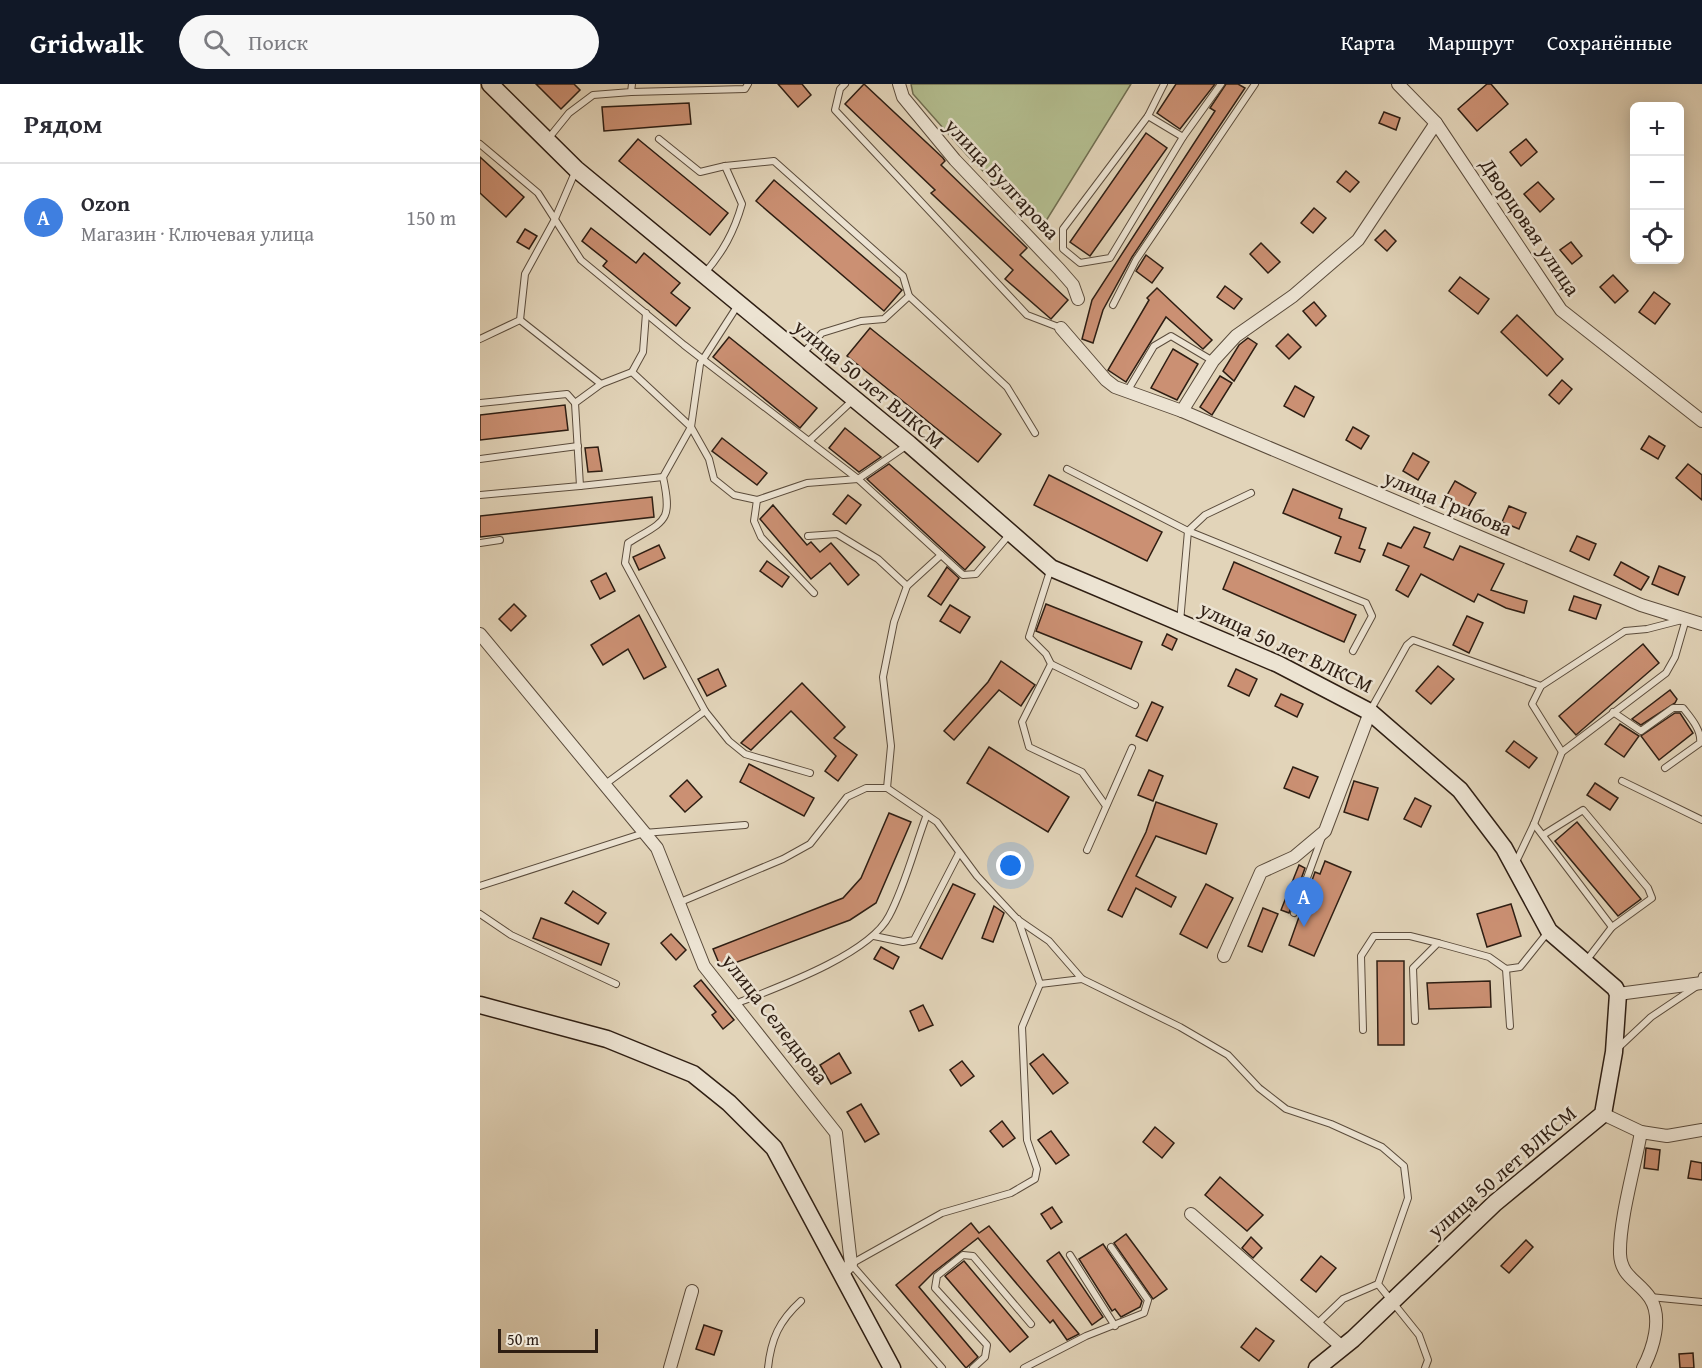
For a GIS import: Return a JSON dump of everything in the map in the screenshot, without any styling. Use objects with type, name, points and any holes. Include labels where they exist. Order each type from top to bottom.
[{"type":"street","name":"улица 50 лет ВЛКСМ","points":[[490,84],[576,169],[909,444],[1009,534],[1051,568],[1278,664],[1370,711],[1460,790],[1514,864],[1549,931],[1584,964],[1610,983],[1618,994],[1614,1052],[1603,1114],[1495,1203],[1391,1302],[1317,1368]]},
{"type":"street","name":"улица Булгарова","points":[[899,84],[903,97],[932,133],[1066,277],[1078,299]]},
{"type":"street","name":"Дворцовая улица","points":[[1398,84],[1436,123],[1561,310],[1702,421]]},
{"type":"street","points":[[1182,411],[1213,361],[1236,336],[1293,296],[1358,240],[1436,123]]},
{"type":"street","points":[[1061,328],[1106,380],[1115,387],[1128,390]]},
{"type":"street","name":"улица Грибова","points":[[1128,390],[1620,596],[1702,624]]},
{"type":"street","name":"улица Селедцова","points":[[480,634],[657,848],[704,966],[836,1133],[847,1269]]},
{"type":"street","points":[[1224,957],[1261,872],[1294,857],[1325,831],[1370,711]]},
{"type":"street","points":[[1618,994],[1701,981]]},
{"type":"street","name":"улица Селедцова","points":[[480,1005],[607,1039],[693,1074],[729,1102],[774,1148],[847,1269],[892,1368]]},
{"type":"street","points":[[1603,1114],[1641,1132],[1667,1136],[1702,1130]]},
{"type":"street","points":[[1641,1132],[1620,1255],[1627,1277],[1650,1297],[1653,1304],[1654,1340],[1643,1368]]},
{"type":"street","points":[[1191,1214],[1271,1286],[1318,1323],[1342,1347]]},
{"type":"street","points":[[670,1368],[692,1291]]},
{"type":"lane","points":[[546,141],[569,113],[593,95],[631,88],[745,89],[748,84]]},
{"type":"lane","points":[[845,84],[840,89],[835,110],[1027,315],[1061,328]]},
{"type":"lane","points":[[1164,84],[1148,116],[1063,229],[1064,249],[1080,263],[1110,258],[1183,137],[1221,84]]},
{"type":"lane","points":[[1113,305],[1136,260],[1256,84]]},
{"type":"lane","points":[[1148,116],[1183,137]]},
{"type":"lane","points":[[658,139],[700,172],[725,166],[774,161],[903,276],[909,296],[1007,387],[1035,433]]},
{"type":"lane","points":[[480,144],[538,193],[581,260],[858,479],[963,575],[976,574],[1009,534]]},
{"type":"lane","points":[[704,274],[722,253],[735,228],[742,204],[725,166]]},
{"type":"lane","points":[[520,320],[525,274],[554,221],[576,169]]},
{"type":"lane","points":[[800,356],[822,333],[861,321],[884,319],[909,296]]},
{"type":"lane","points":[[738,304],[703,357],[691,427],[663,477],[669,505],[667,515],[660,524],[628,543],[625,563],[705,711],[729,741],[745,754],[810,773]]},
{"type":"lane","points":[[575,403],[601,384],[632,372],[643,352],[646,313]]},
{"type":"lane","points":[[480,339],[520,320]]},
{"type":"lane","points":[[520,320],[601,384]]},
{"type":"lane","points":[[1128,390],[1154,346],[1171,336],[1213,361]]},
{"type":"lane","points":[[632,372],[691,427],[709,459],[714,479],[734,495],[757,500],[807,483],[858,479],[909,444]]},
{"type":"lane","points":[[480,403],[567,394],[575,403],[580,486]]},
{"type":"lane","points":[[809,441],[854,399]]},
{"type":"lane","points":[[480,459],[578,446]]},
{"type":"lane","points":[[1067,469],[1188,531],[1366,603],[1372,616],[1353,651]]},
{"type":"lane","points":[[480,495],[663,477]]},
{"type":"lane","points":[[1180,622],[1188,531],[1205,515],[1251,493]]},
{"type":"lane","points":[[757,500],[754,521],[761,537],[814,592]]},
{"type":"lane","points":[[808,536],[837,534],[878,559],[907,586]]},
{"type":"lane","points":[[480,543],[500,540]]},
{"type":"lane","points":[[886,788],[891,746],[883,678],[894,622],[907,586],[941,555]]},
{"type":"lane","points":[[1051,568],[1029,638],[1046,654],[1051,664],[1135,705]]},
{"type":"lane","points":[[1562,752],[1532,704],[1541,686],[1625,631],[1647,629],[1686,619]]},
{"type":"lane","points":[[1514,864],[1534,824],[1562,752],[1666,673],[1675,657],[1686,619]]},
{"type":"lane","points":[[1370,711],[1407,645],[1413,640],[1541,686]]},
{"type":"lane","points":[[1051,664],[1022,722],[1029,747],[1082,772],[1106,806]]},
{"type":"lane","points":[[1613,712],[1641,731],[1673,708],[1683,708],[1694,723],[1701,738],[1700,743],[1665,768]]},
{"type":"lane","points":[[604,785],[705,711]]},
{"type":"lane","points":[[1087,850],[1132,748]]},
{"type":"lane","points":[[1622,781],[1702,820]]},
{"type":"lane","points":[[678,903],[783,859],[810,844],[847,797],[866,788],[886,788],[926,817],[937,822],[958,853],[1017,919],[1049,941],[1082,979],[1180,1027],[1228,1054],[1259,1088],[1286,1109],[1331,1124],[1382,1147],[1404,1166],[1408,1198],[1378,1284],[1343,1299],[1318,1323]]},
{"type":"lane","points":[[1543,835],[1583,810],[1648,888],[1652,898],[1612,927],[1584,964]]},
{"type":"lane","points":[[735,1005],[809,975],[874,936],[889,917],[926,817]]},
{"type":"lane","points":[[1534,824],[1612,927]]},
{"type":"lane","points":[[480,886],[644,833],[745,825]]},
{"type":"lane","points":[[1294,913],[1325,831]]},
{"type":"lane","points":[[874,936],[903,942],[914,940],[958,853]]},
{"type":"lane","points":[[480,914],[511,935],[616,984]]},
{"type":"lane","points":[[942,1368],[847,1269],[942,1213],[1011,1192],[1035,1179],[1037,1169],[1027,1140],[1022,1027],[1040,984],[1017,919]]},
{"type":"lane","points":[[1363,1030],[1361,956],[1374,936],[1410,936],[1438,943],[1490,957],[1506,969],[1520,967],[1549,931]]},
{"type":"lane","points":[[1415,1021],[1413,969],[1438,943]]},
{"type":"lane","points":[[1506,969],[1510,1026]]},
{"type":"lane","points":[[1040,984],[1082,979]]},
{"type":"lane","points":[[1614,1052],[1651,1017],[1701,981]]},
{"type":"lane","points":[[1024,1368],[1086,1335],[1144,1313],[1148,1300],[1111,1247]]},
{"type":"lane","points":[[973,1368],[985,1357],[987,1345],[935,1288],[937,1276],[963,1255],[973,1256],[1031,1324]]},
{"type":"lane","points":[[1070,1255],[1114,1326]]},
{"type":"lane","points":[[1378,1284],[1419,1335],[1428,1359],[1425,1368]]},
{"type":"lane","points":[[1650,1297],[1702,1302]]},
{"type":"lane","points":[[768,1368],[770,1351],[783,1318],[801,1301]]},
{"type":"green space","points":[[911,84],[1131,84],[1041,229],[967,155],[913,94]]},
{"type":"building","points":[[536,84],[574,84],[580,90],[561,109]]},
{"type":"building","points":[[778,84],[802,84],[811,95],[798,107]]},
{"type":"building","points":[[864,84],[943,158],[945,161],[941,165],[1027,248],[1020,255],[1068,300],[1051,319],[1005,279],[1013,270],[931,193],[935,190],[845,104]]},
{"type":"building","points":[[1176,84],[1215,84],[1180,129],[1157,113]]},
{"type":"building","points":[[1226,84],[1238,84],[1245,88],[1132,257],[1103,310],[1093,343],[1082,339],[1092,300],[1215,111],[1210,108]]},
{"type":"building","points":[[1487,84],[1491,84],[1508,104],[1477,131],[1458,109]]},
{"type":"building","points":[[689,103],[691,124],[604,131],[602,107]]},
{"type":"building","points":[[1384,112],[1400,118],[1396,130],[1379,123]]},
{"type":"building","points":[[1146,133],[1167,148],[1090,256],[1070,242]]},
{"type":"building","points":[[638,139],[728,213],[710,235],[619,161]]},
{"type":"building","points":[[1526,139],[1537,152],[1521,166],[1510,152]]},
{"type":"building","points":[[480,157],[524,197],[506,217],[480,193]]},
{"type":"building","points":[[1346,171],[1359,182],[1350,192],[1337,182]]},
{"type":"building","points":[[774,180],[902,290],[884,311],[756,201]]},
{"type":"building","points":[[1538,182],[1554,199],[1540,212],[1524,194]]},
{"type":"building","points":[[1314,208],[1326,218],[1313,233],[1301,223]]},
{"type":"building","points":[[591,228],[636,263],[644,253],[680,283],[671,293],[690,308],[676,326],[603,266],[607,261],[582,241]]},
{"type":"building","points":[[525,229],[537,236],[529,249],[517,242]]},
{"type":"building","points":[[1385,230],[1396,241],[1387,251],[1375,240]]},
{"type":"building","points":[[1571,242],[1582,256],[1572,264],[1560,250]]},
{"type":"building","points":[[1261,243],[1280,262],[1268,273],[1250,254]]},
{"type":"building","points":[[1146,255],[1163,268],[1152,283],[1136,271]]},
{"type":"building","points":[[1613,275],[1628,291],[1615,303],[1600,287]]},
{"type":"building","points":[[1460,277],[1489,299],[1478,314],[1449,291]]},
{"type":"building","points":[[1225,286],[1242,299],[1234,309],[1217,297]]},
{"type":"building","points":[[1157,288],[1212,340],[1203,349],[1166,317],[1126,382],[1108,370],[1149,300],[1147,298]]},
{"type":"building","points":[[1654,292],[1670,304],[1655,324],[1639,312]]},
{"type":"building","points":[[1314,302],[1326,316],[1316,326],[1303,311]]},
{"type":"building","points":[[1517,315],[1563,359],[1547,376],[1501,332]]},
{"type":"building","points":[[870,328],[1001,434],[978,462],[847,356]]},
{"type":"building","points":[[1288,334],[1301,347],[1289,359],[1276,346]]},
{"type":"building","points":[[729,337],[817,408],[800,428],[713,357]]},
{"type":"building","points":[[1248,338],[1257,344],[1234,381],[1223,371],[1239,345]]},
{"type":"building","points":[[1173,349],[1198,364],[1177,400],[1151,388]]},
{"type":"building","points":[[1220,376],[1232,383],[1212,415],[1200,407]]},
{"type":"building","points":[[1562,380],[1572,389],[1559,404],[1549,395]]},
{"type":"building","points":[[1295,386],[1314,397],[1304,417],[1284,406]]},
{"type":"building","points":[[565,405],[568,430],[480,440],[480,415]]},
{"type":"building","points":[[1353,427],[1369,436],[1361,449],[1346,440]]},
{"type":"building","points":[[845,428],[881,457],[859,472],[829,448]]},
{"type":"building","points":[[1649,436],[1665,446],[1658,459],[1641,449]]},
{"type":"building","points":[[722,438],[767,473],[757,485],[712,451]]},
{"type":"building","points":[[598,447],[602,471],[588,472],[585,448]]},
{"type":"building","points":[[1413,453],[1429,462],[1418,480],[1403,471]]},
{"type":"building","points":[[889,464],[985,547],[965,570],[867,479]]},
{"type":"building","points":[[1688,464],[1702,475],[1702,500],[1676,478]]},
{"type":"building","points":[[1049,475],[1162,532],[1147,561],[1034,505]]},
{"type":"building","points":[[1455,481],[1476,493],[1467,509],[1446,497]]},
{"type":"building","points":[[1293,489],[1342,509],[1339,518],[1366,528],[1359,548],[1365,550],[1360,562],[1335,553],[1341,537],[1283,513]]},
{"type":"building","points":[[848,495],[861,505],[846,524],[833,514]]},
{"type":"building","points":[[652,497],[654,517],[480,537],[480,516]]},
{"type":"building","points":[[773,505],[807,545],[811,542],[820,552],[831,543],[859,575],[848,585],[830,563],[811,579],[760,519]]},
{"type":"building","points":[[1509,506],[1526,513],[1519,529],[1502,522]]},
{"type":"building","points":[[1414,527],[1430,533],[1424,547],[1453,560],[1460,546],[1504,564],[1491,590],[1527,601],[1524,613],[1506,608],[1478,594],[1474,602],[1421,574],[1408,597],[1396,590],[1409,566],[1383,555],[1388,543],[1401,548]]},
{"type":"building","points":[[1577,536],[1596,544],[1589,560],[1570,551]]},
{"type":"building","points":[[659,545],[665,558],[639,570],[633,557]]},
{"type":"building","points":[[767,561],[789,577],[782,587],[760,571]]},
{"type":"building","points":[[1234,562],[1356,615],[1344,642],[1223,589]]},
{"type":"building","points":[[1621,562],[1649,577],[1641,590],[1614,575]]},
{"type":"building","points":[[1659,566],[1685,577],[1678,595],[1652,584]]},
{"type":"building","points":[[947,567],[959,578],[941,605],[928,596]]},
{"type":"building","points":[[606,573],[615,591],[600,599],[591,581]]},
{"type":"building","points":[[1574,596],[1601,605],[1596,619],[1569,610]]},
{"type":"building","points":[[514,604],[526,616],[511,631],[499,619]]},
{"type":"building","points":[[1046,604],[1142,642],[1131,669],[1036,631]]},
{"type":"building","points":[[950,605],[970,617],[960,633],[940,621]]},
{"type":"building","points":[[639,615],[666,667],[644,679],[628,649],[603,665],[591,645]]},
{"type":"building","points":[[1467,616],[1483,623],[1469,653],[1453,645]]},
{"type":"building","points":[[1167,634],[1177,639],[1172,650],[1162,645]]},
{"type":"building","points":[[1643,644],[1659,663],[1576,735],[1559,716]]},
{"type":"building","points":[[1001,661],[1035,685],[1021,706],[999,690],[954,740],[944,731],[988,682]]},
{"type":"building","points":[[1438,666],[1454,679],[1431,704],[1416,691]]},
{"type":"building","points":[[718,669],[726,686],[707,696],[698,679]]},
{"type":"building","points":[[1236,669],[1257,679],[1249,696],[1228,686]]},
{"type":"building","points":[[802,683],[845,727],[834,738],[857,755],[838,781],[825,771],[836,756],[791,711],[751,750],[741,743]]},
{"type":"building","points":[[1670,690],[1677,699],[1675,703],[1641,725],[1632,719]]},
{"type":"building","points":[[1281,694],[1303,704],[1297,717],[1275,706]]},
{"type":"building","points":[[1152,702],[1163,707],[1147,741],[1136,736]]},
{"type":"building","points":[[1675,713],[1680,713],[1693,733],[1659,760],[1641,736]]},
{"type":"building","points":[[1620,724],[1639,736],[1624,757],[1605,744]]},
{"type":"building","points":[[1514,741],[1537,758],[1529,768],[1506,751]]},
{"type":"building","points":[[989,747],[1069,797],[1048,832],[967,783]]},
{"type":"building","points":[[749,764],[814,798],[804,816],[740,782]]},
{"type":"building","points":[[1293,767],[1318,777],[1309,798],[1284,788]]},
{"type":"building","points":[[1149,770],[1163,776],[1153,801],[1138,795]]},
{"type":"building","points":[[687,780],[702,797],[685,812],[670,796]]},
{"type":"building","points":[[1354,781],[1378,788],[1368,820],[1344,812]]},
{"type":"building","points":[[1595,783],[1618,798],[1610,810],[1587,795]]},
{"type":"building","points":[[1415,798],[1431,806],[1421,827],[1404,819]]},
{"type":"building","points":[[1156,802],[1217,824],[1206,854],[1156,836],[1136,876],[1176,897],[1171,907],[1136,888],[1122,917],[1108,910],[1146,832]]},
{"type":"building","points":[[889,813],[911,822],[876,903],[850,920],[721,968],[713,949],[843,898],[861,878]]},
{"type":"building","points":[[1577,822],[1641,899],[1618,916],[1555,841]]},
{"type":"building","points":[[1325,861],[1351,872],[1314,956],[1289,945],[1315,872],[1320,874]]},
{"type":"building","points":[[1299,865],[1305,868],[1289,913],[1281,910]]},
{"type":"building","points":[[953,884],[975,894],[942,959],[920,948]]},
{"type":"building","points":[[1206,884],[1233,898],[1207,948],[1180,934]]},
{"type":"building","points":[[573,891],[606,913],[598,924],[565,903]]},
{"type":"building","points":[[1511,904],[1521,936],[1487,947],[1477,914]]},
{"type":"building","points":[[994,906],[1004,913],[993,942],[982,938]]},
{"type":"building","points":[[1263,908],[1278,914],[1262,952],[1248,946]]},
{"type":"building","points":[[541,918],[609,944],[601,965],[533,938]]},
{"type":"building","points":[[671,934],[686,950],[676,960],[661,943]]},
{"type":"building","points":[[881,947],[899,957],[893,969],[874,959]]},
{"type":"building","points":[[1377,961],[1404,961],[1404,1045],[1378,1045]]},
{"type":"building","points":[[701,980],[734,1020],[723,1029],[712,1015],[716,1012],[694,986]]},
{"type":"building","points":[[1490,981],[1491,1007],[1429,1009],[1427,983]]},
{"type":"building","points":[[923,1005],[933,1025],[919,1031],[910,1011]]},
{"type":"building","points":[[839,1053],[851,1073],[831,1084],[820,1065]]},
{"type":"building","points":[[1043,1054],[1068,1083],[1053,1094],[1030,1064]]},
{"type":"building","points":[[962,1061],[974,1076],[961,1086],[950,1070]]},
{"type":"building","points":[[861,1104],[879,1134],[865,1142],[847,1112]]},
{"type":"building","points":[[1002,1121],[1015,1138],[1003,1147],[990,1131]]},
{"type":"building","points":[[1155,1127],[1174,1143],[1162,1158],[1143,1142]]},
{"type":"building","points":[[1051,1131],[1069,1155],[1056,1164],[1038,1140]]},
{"type":"building","points":[[1646,1148],[1660,1150],[1658,1170],[1644,1168]]},
{"type":"building","points":[[1691,1161],[1702,1163],[1702,1180],[1688,1178]]},
{"type":"building","points":[[1220,1177],[1263,1215],[1247,1231],[1205,1195]]},
{"type":"building","points":[[1052,1207],[1062,1222],[1051,1229],[1041,1214]]},
{"type":"building","points":[[971,1223],[979,1233],[989,1226],[1079,1334],[1067,1340],[1053,1320],[1050,1323],[978,1238],[934,1272],[919,1287],[978,1357],[966,1368],[896,1285]]},
{"type":"building","points":[[1126,1234],[1167,1289],[1153,1299],[1114,1243]]},
{"type":"building","points":[[1251,1237],[1262,1248],[1253,1258],[1242,1248]]},
{"type":"building","points":[[1526,1240],[1533,1247],[1509,1273],[1501,1266]]},
{"type":"building","points":[[1103,1244],[1142,1301],[1140,1307],[1121,1317],[1115,1309],[1112,1311],[1079,1259]]},
{"type":"building","points":[[1059,1252],[1103,1317],[1092,1325],[1047,1261]]},
{"type":"building","points":[[1321,1256],[1336,1268],[1316,1292],[1301,1280]]},
{"type":"building","points":[[964,1261],[1028,1337],[1010,1352],[945,1276]]},
{"type":"building","points":[[704,1325],[722,1331],[714,1355],[696,1349]]},
{"type":"building","points":[[1256,1328],[1274,1341],[1259,1361],[1241,1347]]},
{"type":"building","points":[[1693,1353],[1694,1368],[1680,1368],[1679,1354]]},
{"type":"place","name":"Ozon","points":[[1304,927]]}]
